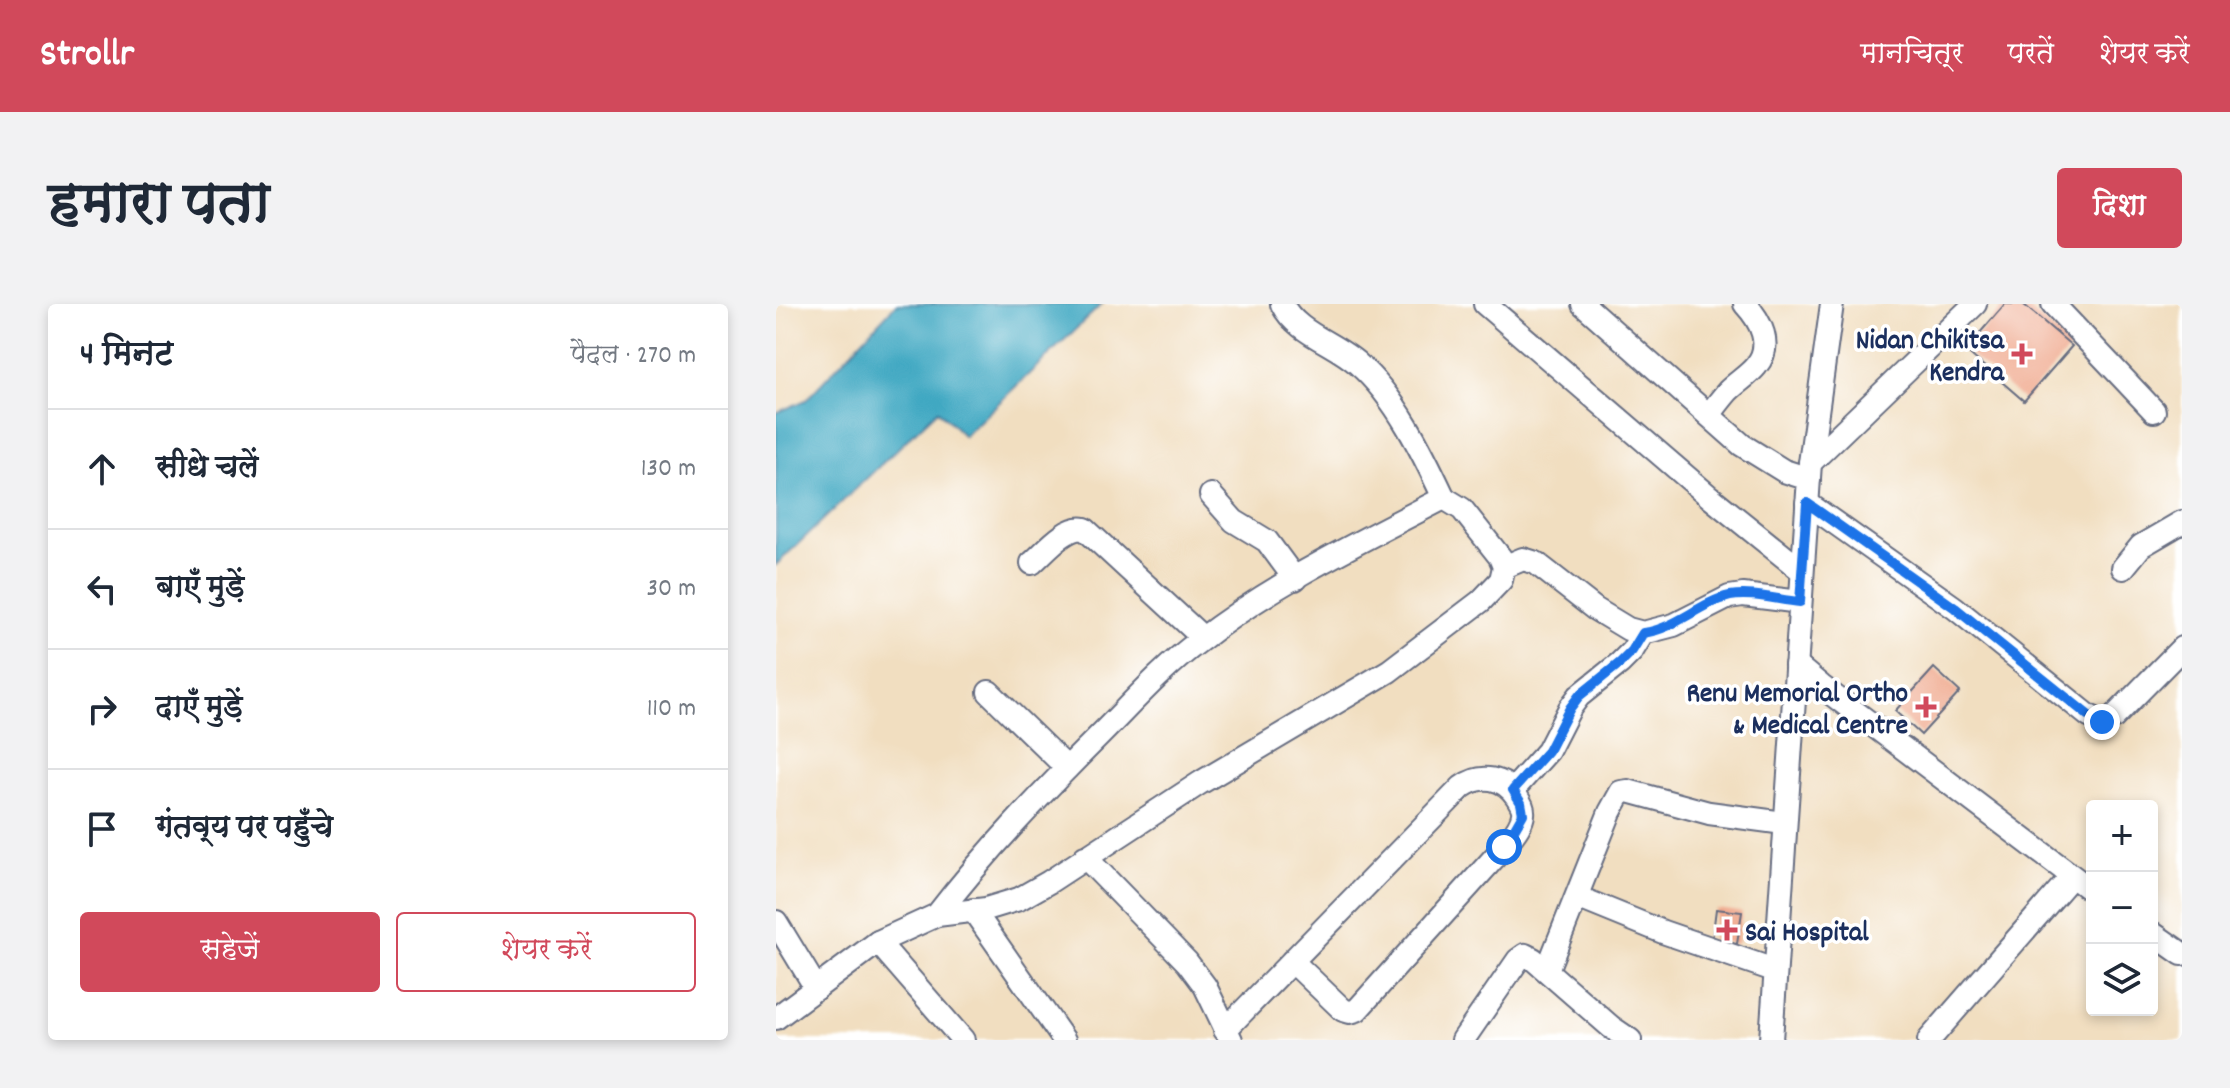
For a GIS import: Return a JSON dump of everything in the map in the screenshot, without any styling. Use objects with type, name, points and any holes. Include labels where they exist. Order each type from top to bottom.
[{"type":"street","points":[[776,1018],[878,942],[937,915],[1019,899],[1200,783],[1389,671],[1481,601],[1501,580],[1504,567],[1500,557],[1462,509],[1444,498],[1420,449],[1376,382],[1338,348],[1294,321],[1282,304]]},
{"type":"street","points":[[1485,304],[1710,497],[1802,571]]},
{"type":"street","points":[[1583,304],[1742,445],[1768,462],[1810,471]]},
{"type":"street","points":[[1709,415],[1762,356],[1763,328],[1745,304]]},
{"type":"street","points":[[1771,1040],[1807,503],[1832,304]]},
{"type":"street","points":[[1810,471],[1975,304]]},
{"type":"street","points":[[2053,304],[2154,411]]},
{"type":"street","points":[[1211,495],[1234,521],[1267,541],[1295,579]]},
{"type":"street","points":[[937,915],[1012,824],[1156,678],[1203,638],[1295,579],[1444,498]]},
{"type":"street","points":[[1807,503],[1955,608],[2089,716],[2102,722],[2114,717],[2182,648]]},
{"type":"street","points":[[2123,568],[2141,546],[2182,522]]},
{"type":"street","points":[[1032,563],[1069,531],[1078,527],[1085,529],[1203,638]]},
{"type":"street","points":[[1504,567],[1523,559],[1536,563],[1595,609],[1628,629],[1643,633],[1657,632],[1674,625],[1729,597],[1743,595],[1800,602]]},
{"type":"street","points":[[1513,790],[1548,751],[1579,696],[1620,663],[1643,633]]},
{"type":"street","points":[[1796,665],[2086,887]]},
{"type":"street","points":[[989,692],[1067,768]]},
{"type":"street","points":[[1085,857],[1187,962],[1205,986],[1228,1035],[1292,961],[1462,787],[1470,781],[1490,777],[1513,790],[1523,814],[1504,847],[1357,1010],[1343,1010],[1292,961]]},
{"type":"street","points":[[1547,970],[1610,812],[1621,792],[1628,791],[1709,813],[1784,823]]},
{"type":"street","points":[[1929,1040],[2071,877]]},
{"type":"street","points":[[1577,897],[1663,932],[1774,970]]},
{"type":"street","points":[[973,910],[1064,1040]]},
{"type":"street","points":[[776,922],[816,988]]},
{"type":"street","points":[[2158,937],[2182,954]]},
{"type":"street","points":[[878,942],[963,1040]]},
{"type":"street","points":[[1463,1040],[1518,960],[1525,955],[1547,970],[1624,1038]]},
{"type":"water","points":[[896,304],[1102,304],[964,436],[938,410],[776,565],[776,413],[806,400]]},
{"type":"building","points":[[2005,304],[2023,304],[2072,346],[2024,401],[1965,350]]},
{"type":"building","points":[[1934,668],[1960,692],[1921,735],[1895,711]]},
{"type":"building","points":[[1716,909],[1742,912],[1737,944],[1712,940]]},
{"type":"place","name":"Nidan Chikitsa Kendra","points":[[2022,354]]},
{"type":"place","name":"Renu Memorial Ortho & Medical Centre","points":[[1926,707]]},
{"type":"place","name":"Sai Hospital","points":[[1727,930]]},
{"type":"route","points":[[1504,847],[1523,814],[1513,790],[1548,751],[1579,696],[1620,663],[1643,633],[1657,632],[1674,625],[1729,597],[1743,595],[1800,602],[1807,503],[1955,608],[2089,716],[2102,722]]}]
